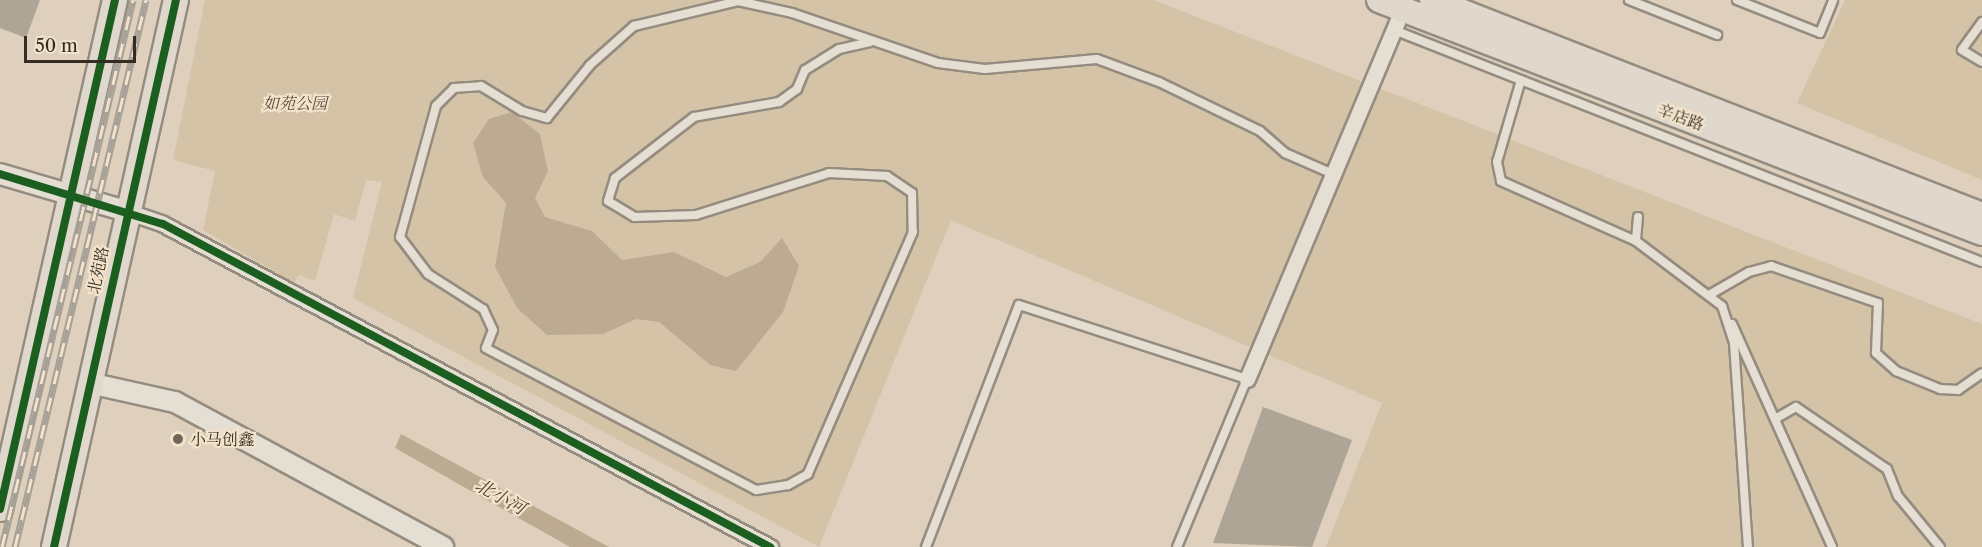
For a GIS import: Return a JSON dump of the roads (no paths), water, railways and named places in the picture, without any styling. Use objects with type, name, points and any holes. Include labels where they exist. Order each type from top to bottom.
[{"type":"main road","points":[[0,509],[115,0]]},
{"type":"main road","name":"北苑路","points":[[54,547],[126,210],[176,0]]},
{"type":"main road","name":"辛店路","points":[[1379,0],[1401,13],[1982,233]]},
{"type":"main road","name":"辛店路","points":[[1432,0],[1982,215]]},
{"type":"street","points":[[1247,379],[1401,13]]},
{"type":"street","points":[[0,174],[70,192],[163,224],[770,547]]},
{"type":"street","points":[[89,383],[175,402],[443,547]]},
{"type":"lane","points":[[1629,0],[1717,35]]},
{"type":"lane","points":[[1737,0],[1820,33],[1833,0]]},
{"type":"lane","points":[[870,42],[839,49],[805,70],[797,89],[780,102],[694,117],[615,178],[608,201],[635,217],[696,215],[829,173],[887,176],[912,193],[916,207],[908,243],[808,474],[788,484],[756,490],[486,348],[493,330],[483,309],[428,274],[400,237],[436,106],[454,88],[481,86],[522,111],[547,118],[590,65],[634,26],[738,1],[939,63],[985,69],[1097,59],[1159,82],[1260,131],[1285,153],[1333,174]]},
{"type":"lane","points":[[1401,13],[1521,80],[1982,262]]},
{"type":"lane","points":[[1982,22],[1962,50],[1982,62]]},
{"type":"lane","points":[[1521,80],[1497,162],[1501,182],[1636,241],[1722,306],[1832,547]]},
{"type":"lane","points":[[1636,241],[1638,217]]},
{"type":"lane","points":[[1709,295],[1749,272],[1771,266],[1878,303],[1876,353],[1896,371],[1940,389],[1958,390],[1982,373]]},
{"type":"lane","points":[[926,547],[1019,305],[1247,379],[1177,547]]},
{"type":"lane","points":[[1722,306],[1734,343],[1748,547]]},
{"type":"lane","points":[[1775,419],[1796,407],[1887,469],[1898,496],[1940,547]]},
{"type":"water","points":[[512,112],[540,134],[548,171],[535,198],[545,217],[592,231],[622,260],[674,252],[726,277],[760,262],[782,238],[799,266],[783,312],[736,371],[710,365],[659,322],[636,319],[603,334],[547,335],[517,308],[495,267],[506,203],[483,177],[473,143],[489,119]]},
{"type":"water","name":"北小河","points":[[401,434],[609,547],[570,547],[395,448]]},
{"type":"railway","points":[[2,547],[133,0]]},
{"type":"railway","points":[[15,547],[146,0]]},
{"type":"place","name":"小马创鑫","points":[[178,439]]},
{"type":"park label","name":"如苑公园","points":[[295,103]]}]
